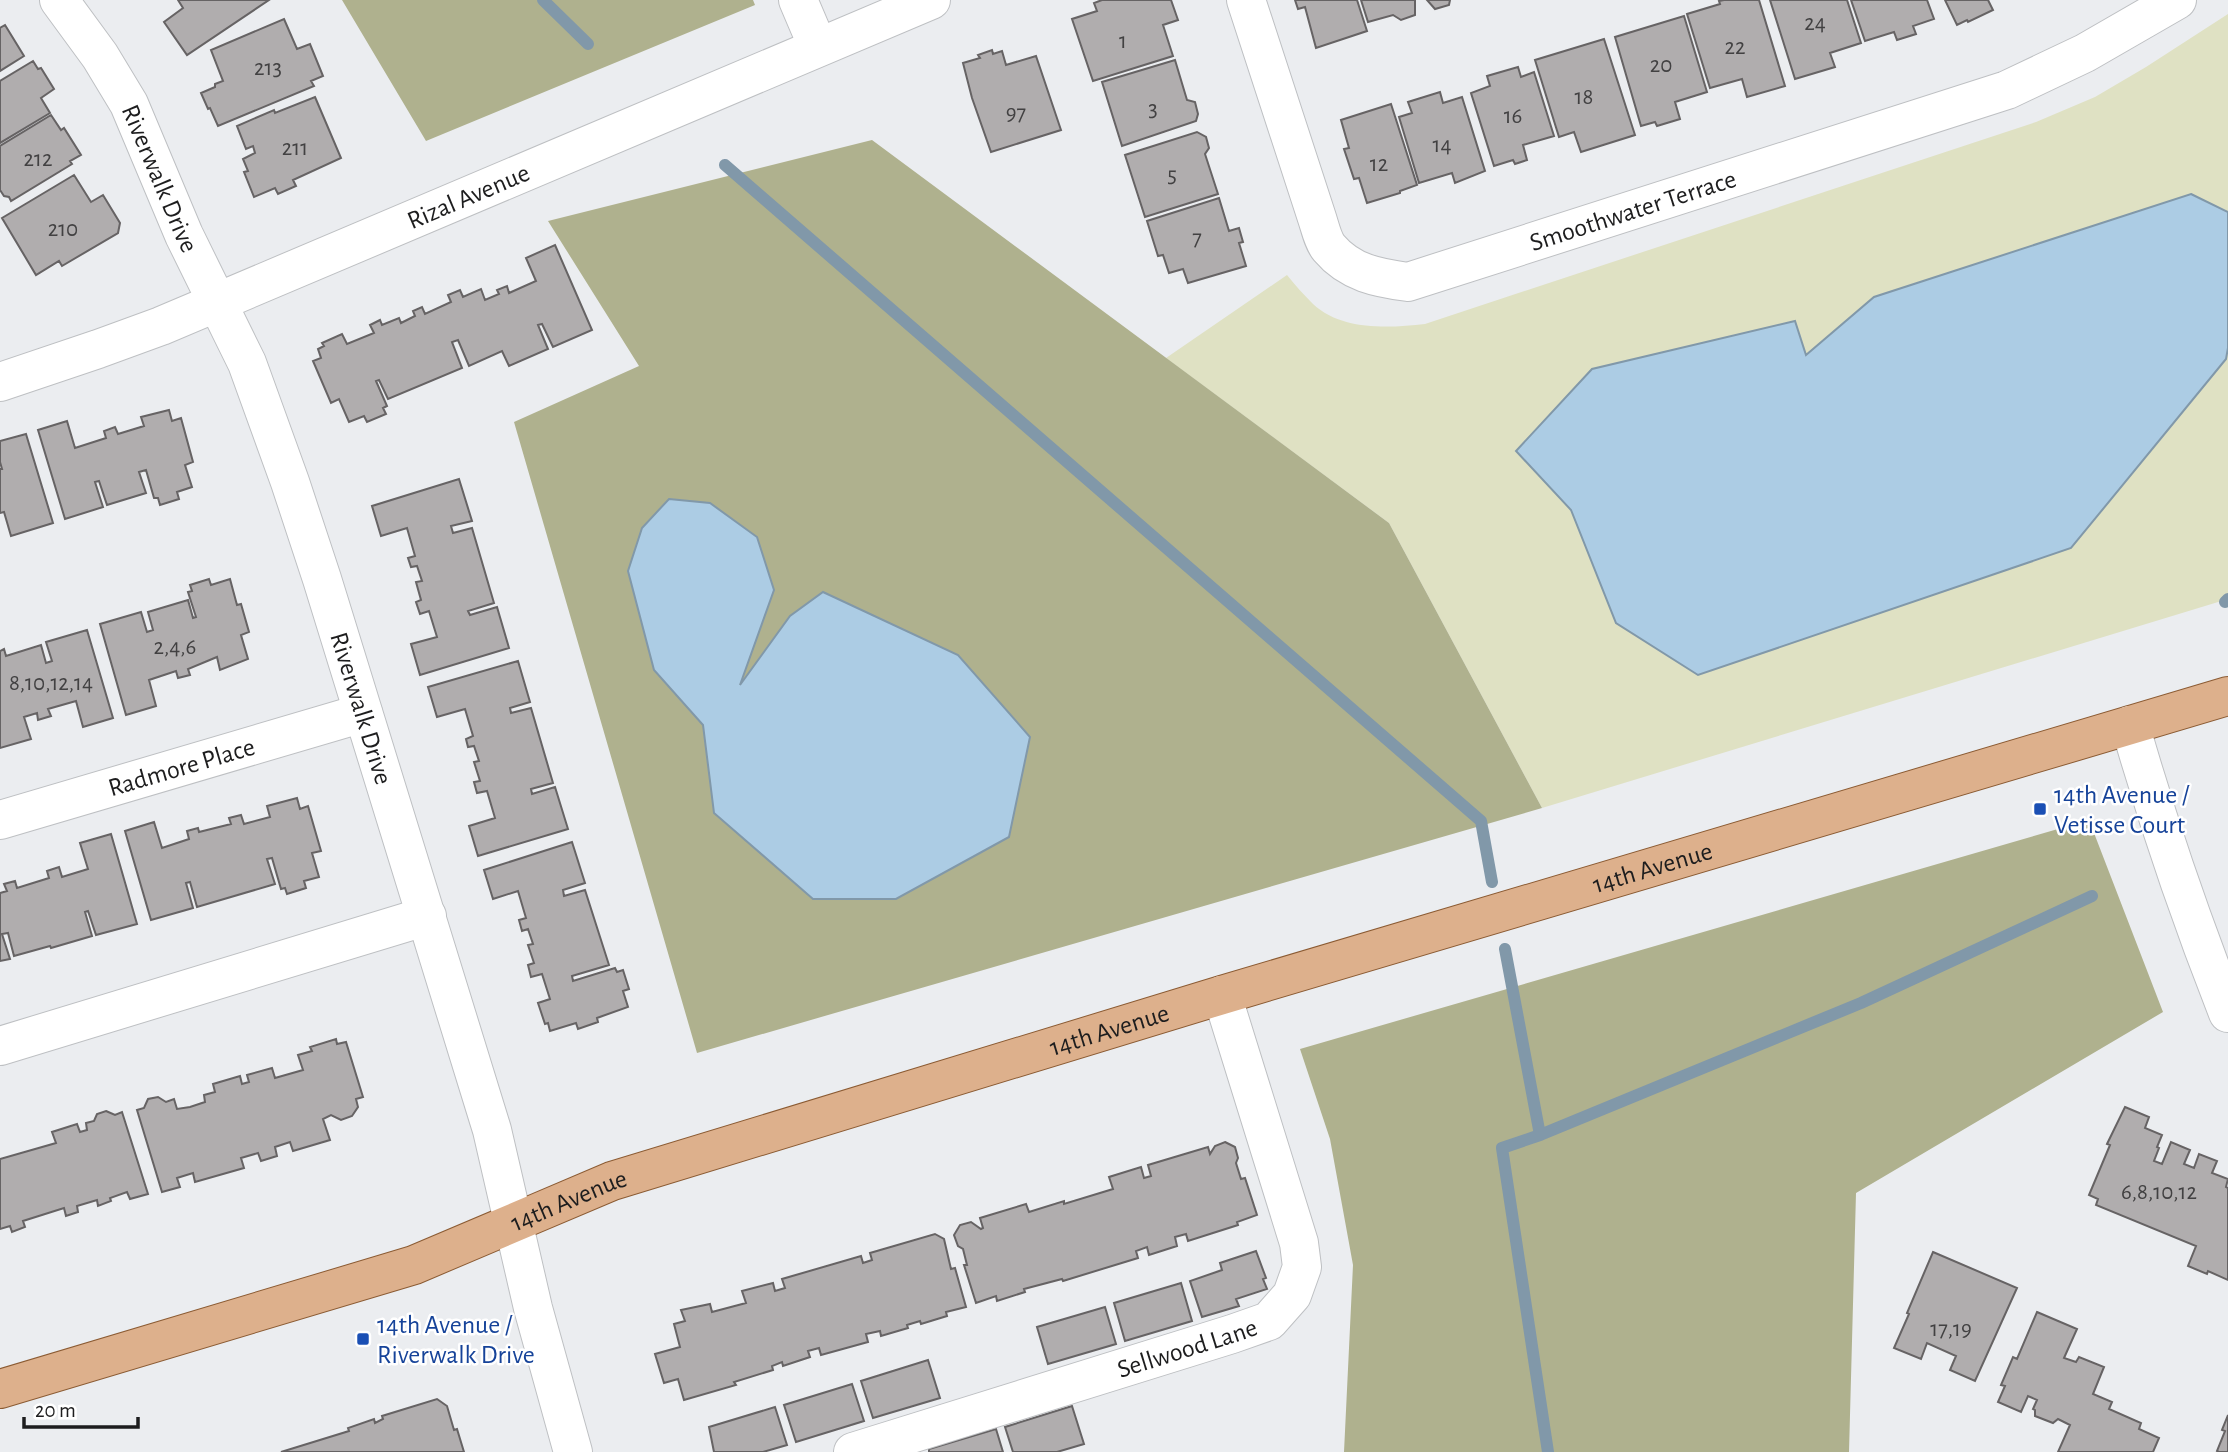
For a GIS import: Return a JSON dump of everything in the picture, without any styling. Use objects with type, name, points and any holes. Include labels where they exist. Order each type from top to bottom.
[{"type":"main road","name":"14th Avenue","points":[[0,1389],[414,1265],[612,1181],[1222,995],[2228,696]]},
{"type":"street","name":"Riverwalk Drive","points":[[59,0],[100,56],[129,104],[184,235],[247,363],[290,482],[492,1130],[536,1321],[573,1452]]},
{"type":"street","points":[[798,0],[818,47]]},
{"type":"street","name":"Rizal Avenue","points":[[0,382],[111,345],[217,302],[931,0]]},
{"type":"street","name":"Smoothwater Terrace","points":[[1246,0],[1328,247],[1349,266],[1375,278],[1408,282],[2007,90],[2085,53],[2177,0]]},
{"type":"street","name":"Radmore Place","points":[[0,820],[363,713]]},
{"type":"street","points":[[2130,725],[2155,811],[2228,1013]]},
{"type":"street","points":[[0,1046],[427,916]]},
{"type":"street","name":"Sellwood Lane","points":[[853,1452],[1269,1321],[1292,1294],[1302,1267],[1299,1243],[1222,995]]},
{"type":"green space","points":[[342,0],[753,0],[755,5],[426,141]]},
{"type":"green space","points":[[2228,14],[2228,599],[1542,808],[1389,523],[1166,358],[1287,275],[1313,304],[1338,319],[1381,327],[1425,324],[2036,122],[2095,97]]},
{"type":"green space","points":[[872,140],[1389,523],[1542,808],[697,1053],[514,422],[639,366],[548,221]]},
{"type":"green space","points":[[2089,820],[2163,1012],[1856,1193],[1849,1452],[1344,1452],[1353,1265],[1330,1139],[1300,1049]]},
{"type":"water","points":[[2191,194],[2228,212],[2226,359],[2071,548],[1698,675],[1616,623],[1571,510],[1516,451],[1592,369],[1795,321],[1806,355],[1874,297]]},
{"type":"water","points":[[669,499],[710,503],[757,537],[774,590],[740,685],[790,616],[823,592],[958,655],[1030,737],[1009,837],[896,899],[813,899],[714,813],[703,725],[654,670],[628,571],[642,528]]},
{"type":"building","points":[[178,0],[269,0],[187,55],[164,22],[183,8]]},
{"type":"building","points":[[1102,0],[1171,0],[1178,20],[1163,25],[1173,56],[1093,81],[1072,19],[1097,11],[1094,3]]},
{"type":"building","points":[[1295,0],[1357,0],[1367,31],[1316,48],[1305,7],[1298,9]]},
{"type":"building","points":[[1361,0],[1415,0],[1415,15],[1401,20],[1393,15],[1368,22]]},
{"type":"building","points":[[1427,0],[1450,0],[1449,5],[1435,9]]},
{"type":"building","points":[[1759,0],[1785,86],[1747,97],[1742,79],[1710,88],[1687,14],[1720,4],[1719,1]]},
{"type":"building","points":[[1770,0],[1847,0],[1861,43],[1830,53],[1835,67],[1795,79]]},
{"type":"building","points":[[1851,0],[1927,0],[1934,19],[1913,26],[1916,34],[1897,40],[1894,32],[1865,41]]},
{"type":"building","points":[[1945,0],[1988,0],[1993,10],[1957,25]]},
{"type":"building","points":[[1684,16],[1707,92],[1675,102],[1680,119],[1657,126],[1655,122],[1641,126],[1615,37]]},
{"type":"building","points":[[284,19],[297,49],[310,44],[323,76],[311,81],[314,86],[218,126],[201,93],[223,81],[211,50]]},
{"type":"building","points":[[5,25],[24,56],[0,71],[0,28]]},
{"type":"building","points":[[1604,39],[1635,135],[1581,152],[1574,132],[1559,137],[1535,60]]},
{"type":"building","points":[[992,50],[993,54],[1002,51],[1006,65],[1036,56],[1061,130],[991,152],[963,63],[980,58],[978,55]]},
{"type":"building","points":[[1175,60],[1187,100],[1195,102],[1198,114],[1196,121],[1122,146],[1102,82]]},
{"type":"building","points":[[33,61],[38,69],[41,68],[54,89],[41,98],[50,113],[0,143],[0,81]]},
{"type":"building","points":[[1518,67],[1521,77],[1534,72],[1554,136],[1523,145],[1527,160],[1515,164],[1513,160],[1494,166],[1471,93],[1490,86],[1487,76]]},
{"type":"building","points":[[1440,92],[1443,103],[1462,97],[1485,171],[1455,183],[1452,173],[1419,183],[1399,117],[1412,113],[1408,102]]},
{"type":"building","points":[[315,97],[341,158],[293,180],[296,186],[278,194],[275,188],[254,197],[244,172],[248,171],[243,159],[255,153],[253,146],[246,149],[237,126],[274,110],[275,113]]},
{"type":"building","points":[[1391,104],[1417,185],[1367,203],[1359,178],[1354,179],[1344,149],[1349,148],[1341,120]]},
{"type":"building","points":[[51,115],[61,130],[64,128],[81,155],[70,161],[72,164],[11,201],[0,190],[0,146]]},
{"type":"building","points":[[1197,132],[1206,137],[1209,148],[1205,154],[1218,194],[1145,217],[1125,155]]},
{"type":"building","points":[[74,175],[91,202],[103,195],[120,223],[118,233],[62,266],[59,261],[36,275],[2,218]]},
{"type":"building","points":[[1219,198],[1229,231],[1239,228],[1243,242],[1239,243],[1246,266],[1188,283],[1183,269],[1169,273],[1163,255],[1158,256],[1147,221]]},
{"type":"building","points":[[555,245],[592,330],[553,347],[542,324],[538,325],[548,349],[509,366],[502,351],[469,366],[458,340],[452,342],[462,368],[388,399],[379,380],[376,381],[387,406],[383,408],[386,414],[367,422],[364,416],[349,422],[339,399],[331,403],[313,361],[321,358],[318,349],[324,346],[322,343],[342,334],[347,344],[374,333],[370,325],[380,320],[382,325],[399,318],[401,323],[415,316],[413,311],[422,307],[425,314],[451,302],[448,295],[460,290],[463,297],[481,289],[485,300],[499,294],[497,290],[507,286],[509,293],[536,281],[526,258]]},
{"type":"building","points":[[169,410],[172,421],[181,418],[193,462],[185,465],[192,487],[177,492],[179,499],[160,505],[158,498],[154,498],[146,470],[139,472],[146,493],[107,505],[99,481],[95,482],[103,507],[65,519],[38,430],[67,421],[75,448],[106,438],[104,431],[115,427],[118,434],[144,426],[141,417]]},
{"type":"building","points":[[26,434],[53,523],[11,536],[4,512],[0,513],[0,441]]},
{"type":"building","points":[[459,479],[472,521],[451,526],[453,533],[472,528],[494,603],[468,611],[470,615],[497,607],[509,648],[420,675],[411,644],[437,637],[429,611],[420,614],[416,602],[421,600],[416,582],[422,581],[417,566],[411,567],[408,558],[415,556],[407,528],[381,536],[372,506]]},
{"type":"building","points":[[209,579],[211,585],[230,579],[237,605],[241,604],[249,632],[241,635],[248,659],[220,670],[217,657],[188,669],[190,675],[178,678],[176,671],[149,680],[156,706],[126,715],[100,624],[141,612],[147,632],[153,630],[148,612],[188,600],[193,618],[196,617],[188,592],[192,591],[190,585]]},
{"type":"building","points":[[87,630],[113,718],[83,727],[76,701],[48,709],[51,716],[38,720],[37,713],[24,717],[31,739],[0,748],[0,651],[4,649],[6,656],[41,645],[46,663],[52,661],[46,642]]},
{"type":"building","points":[[518,661],[530,702],[510,708],[511,713],[531,708],[553,783],[531,789],[532,794],[555,787],[568,829],[478,856],[469,826],[495,818],[487,791],[477,793],[474,782],[480,781],[474,762],[479,761],[474,746],[468,747],[466,739],[473,736],[465,709],[437,717],[428,687]]},
{"type":"building","points":[[297,798],[300,809],[308,806],[321,851],[312,853],[319,877],[304,881],[306,888],[287,894],[285,888],[281,889],[272,858],[267,859],[275,884],[197,907],[190,882],[186,883],[193,908],[151,920],[125,831],[154,822],[162,848],[189,839],[187,831],[198,828],[199,832],[231,824],[229,818],[241,815],[244,824],[270,817],[267,806]]},
{"type":"building","points":[[111,834],[137,924],[96,935],[88,911],[85,912],[92,936],[14,956],[8,933],[2,934],[10,959],[0,961],[0,893],[7,891],[4,884],[15,881],[17,888],[49,878],[47,871],[59,867],[62,877],[88,869],[80,843]]},
{"type":"building","points":[[572,842],[585,883],[563,890],[564,896],[585,890],[609,965],[572,976],[573,981],[615,968],[617,972],[623,970],[629,989],[623,991],[628,1007],[597,1018],[598,1022],[578,1029],[576,1023],[550,1031],[538,1003],[550,999],[542,974],[531,977],[528,965],[534,963],[528,945],[533,944],[528,929],[522,931],[519,920],[526,918],[518,891],[493,899],[484,870]]},
{"type":"building","points":[[336,1039],[337,1044],[346,1042],[363,1097],[356,1099],[358,1107],[352,1116],[341,1120],[331,1115],[323,1119],[330,1140],[293,1151],[290,1142],[275,1147],[277,1156],[261,1161],[258,1153],[241,1158],[244,1168],[195,1182],[193,1173],[177,1178],[180,1187],[162,1192],[137,1110],[144,1108],[148,1099],[158,1097],[166,1102],[174,1099],[177,1109],[190,1107],[205,1102],[204,1095],[215,1092],[213,1084],[240,1076],[242,1084],[249,1082],[247,1075],[272,1068],[275,1078],[303,1070],[298,1055],[312,1051],[310,1047]]},
{"type":"building","points":[[2125,1107],[2149,1117],[2145,1128],[2162,1135],[2154,1161],[2162,1164],[2171,1142],[2190,1150],[2184,1164],[2194,1168],[2199,1154],[2217,1161],[2212,1173],[2228,1179],[2228,1280],[2188,1266],[2196,1246],[2096,1205],[2098,1199],[2089,1195],[2110,1145],[2107,1144]]},
{"type":"building","points":[[106,1111],[115,1115],[122,1112],[148,1194],[130,1199],[127,1192],[98,1206],[97,1200],[77,1206],[78,1212],[66,1216],[64,1208],[23,1221],[25,1227],[12,1232],[10,1226],[0,1229],[0,1159],[56,1143],[52,1132],[77,1124],[80,1132],[87,1130],[86,1123],[94,1121],[97,1114]]},
{"type":"building","points":[[1225,1142],[1235,1147],[1241,1179],[1245,1178],[1257,1215],[1237,1222],[1238,1225],[1188,1241],[1186,1234],[1175,1237],[1177,1246],[1149,1255],[1147,1247],[1136,1251],[1138,1258],[1063,1281],[1062,1279],[1024,1289],[1025,1292],[997,1301],[996,1296],[976,1303],[964,1265],[967,1265],[963,1249],[958,1246],[954,1235],[960,1225],[971,1222],[981,1229],[980,1218],[1026,1204],[1029,1212],[1113,1189],[1109,1177],[1141,1167],[1144,1178],[1151,1176],[1148,1165],[1208,1147],[1210,1154],[1215,1146]]},
{"type":"building","points":[[935,1234],[944,1239],[951,1269],[955,1268],[966,1307],[946,1312],[947,1316],[921,1324],[920,1321],[907,1325],[908,1328],[881,1336],[880,1331],[866,1334],[868,1342],[821,1355],[819,1348],[808,1351],[810,1357],[783,1366],[782,1362],[772,1366],[773,1370],[734,1382],[736,1385],[684,1400],[678,1379],[664,1383],[655,1354],[680,1347],[674,1324],[685,1321],[681,1310],[710,1304],[712,1312],[746,1303],[742,1291],[773,1283],[775,1291],[785,1288],[782,1279],[861,1256],[863,1263],[872,1260],[870,1253]]},
{"type":"building","points":[[1256,1251],[1267,1289],[1236,1299],[1239,1306],[1202,1317],[1190,1281],[1222,1270],[1220,1263]]},
{"type":"building","points":[[1933,1252],[2017,1288],[1975,1381],[1950,1370],[1956,1356],[1927,1343],[1921,1359],[1894,1348]]},
{"type":"building","points":[[1181,1283],[1192,1321],[1125,1341],[1114,1303]]},
{"type":"building","points":[[1105,1307],[1116,1344],[1048,1364],[1037,1327]]},
{"type":"building","points":[[2037,1312],[2077,1329],[2064,1358],[2076,1362],[2079,1357],[2104,1367],[2093,1394],[2112,1402],[2109,1409],[2141,1423],[2139,1429],[2159,1438],[2153,1452],[2058,1452],[2070,1425],[2058,1419],[2053,1423],[2035,1416],[2033,1409],[2037,1400],[2028,1396],[2021,1412],[1998,1402],[2005,1386],[2001,1385],[2013,1357],[2017,1359]]},
{"type":"building","points":[[928,1360],[940,1398],[873,1418],[861,1381]]},
{"type":"building","points":[[852,1384],[864,1421],[796,1442],[784,1405]]},
{"type":"building","points":[[437,1399],[447,1406],[464,1452],[281,1452],[349,1431],[348,1428],[374,1419],[375,1423],[383,1419],[382,1416]]},
{"type":"building","points":[[1072,1406],[1084,1444],[1057,1452],[1013,1452],[1005,1427]]},
{"type":"building","points":[[775,1407],[787,1445],[763,1452],[714,1452],[709,1427]]},
{"type":"building","points":[[2228,1415],[2228,1452],[2219,1452],[2217,1451],[2225,1431],[2222,1430]]},
{"type":"building","points":[[996,1429],[1003,1452],[929,1452],[929,1449]]},
{"type":"waterway","points":[[543,0],[588,44]]},
{"type":"waterway","points":[[725,165],[1481,821],[1492,882]]},
{"type":"waterway","points":[[2225,602],[2228,599]]},
{"type":"waterway","points":[[1548,1452],[1502,1148],[1540,1135],[1861,1003],[2092,896]]},
{"type":"waterway","points":[[1505,949],[1540,1135]]},
{"type":"place","name":"14th Avenue / Vetisse Court","points":[[2040,809]]},
{"type":"place","name":"14th Avenue / Riverwalk Drive","points":[[363,1339]]}]
